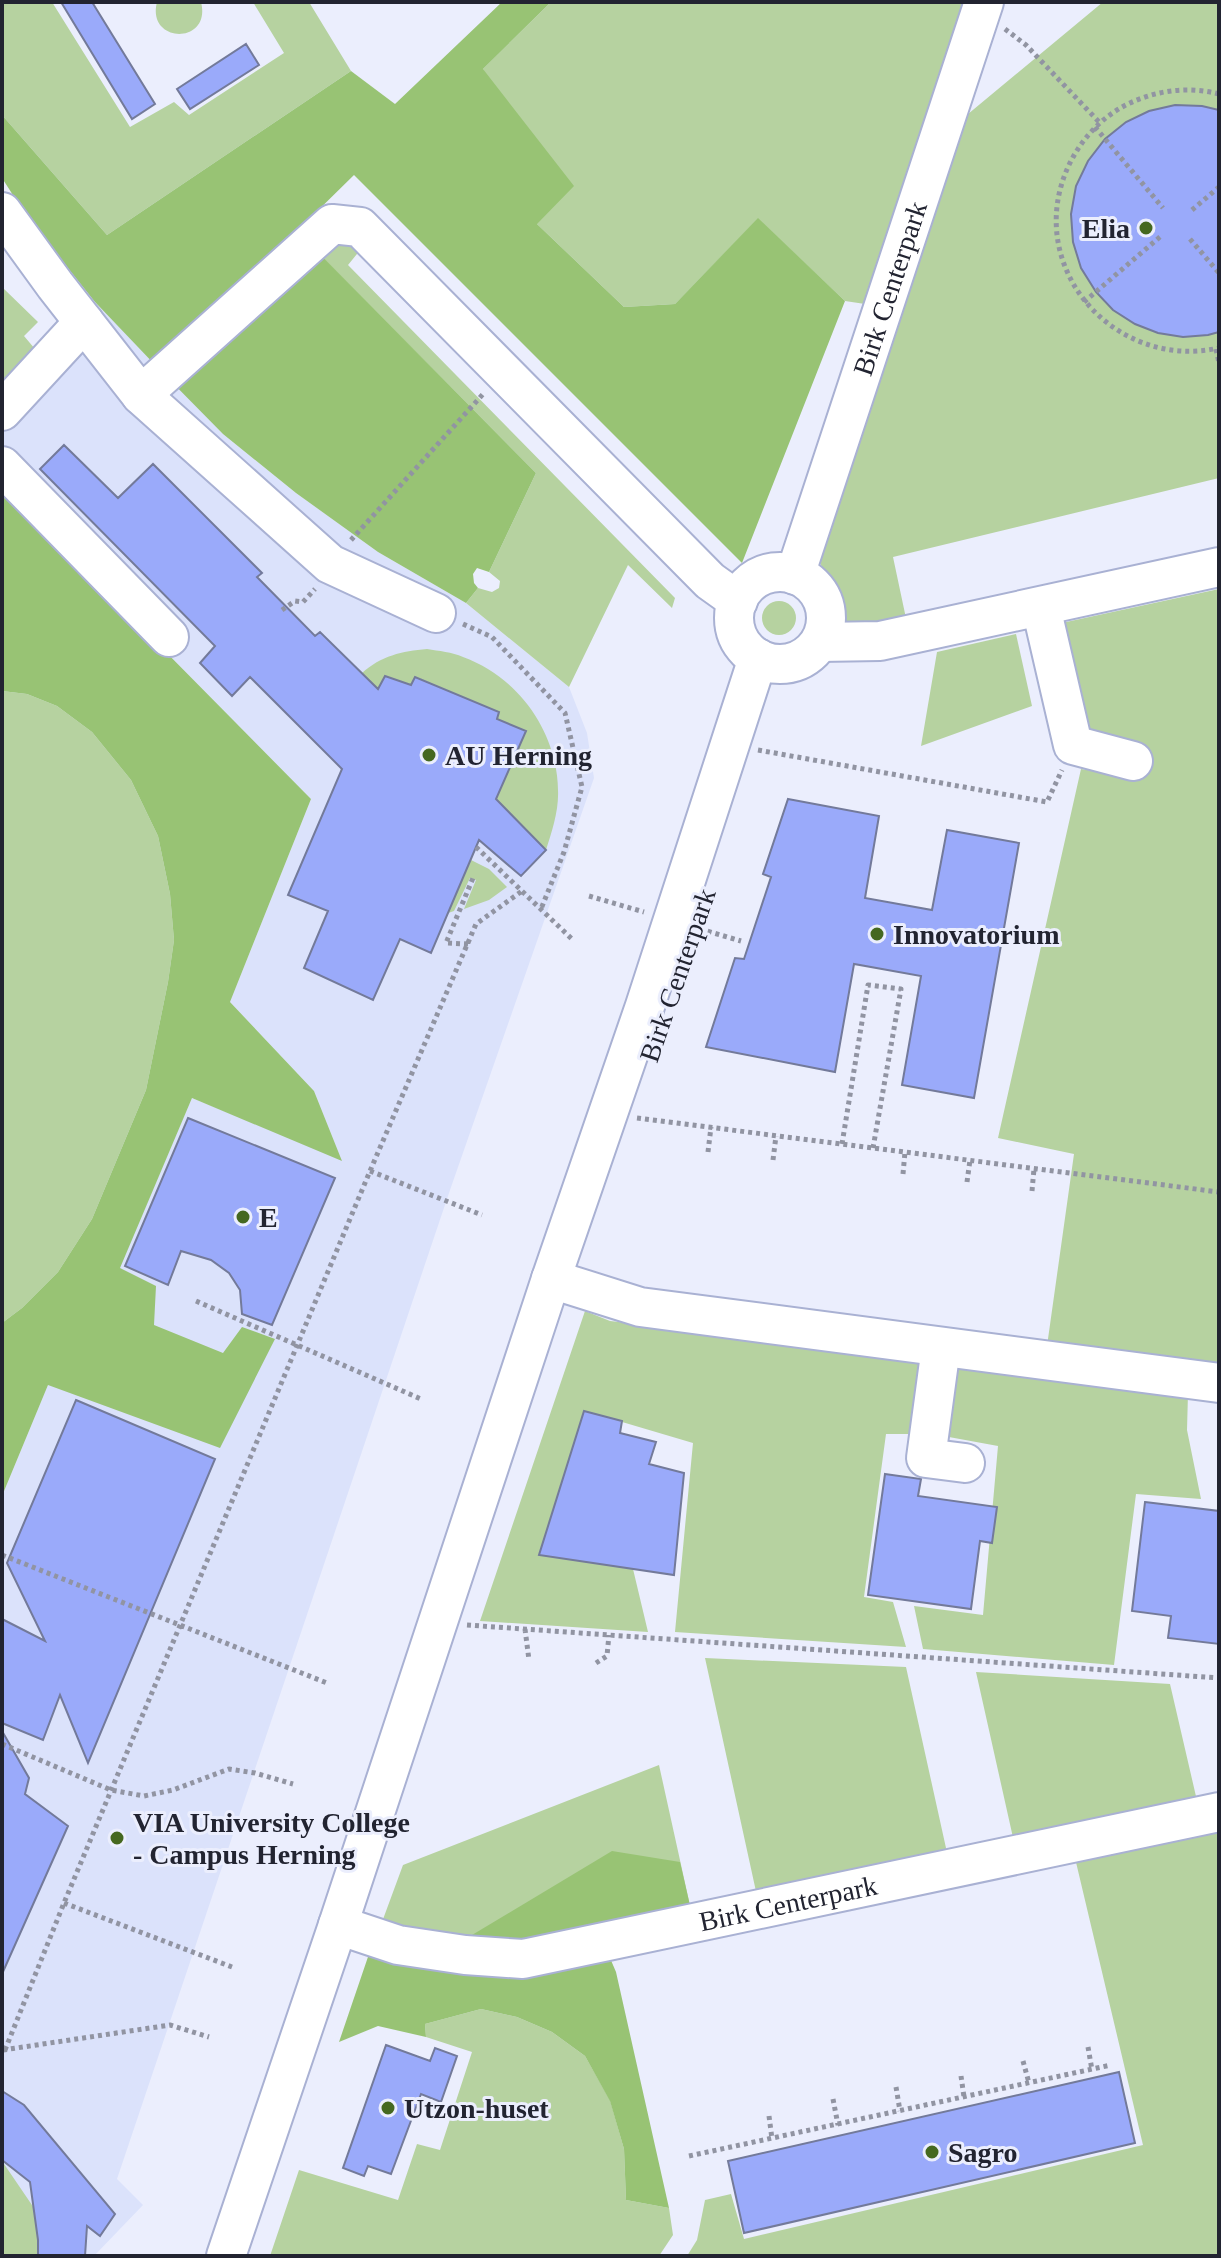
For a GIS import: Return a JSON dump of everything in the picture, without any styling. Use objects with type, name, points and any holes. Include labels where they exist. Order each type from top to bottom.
[{"type":"street","name":"Birk Centerpark","points":[[795,575],[981,10]]},
{"type":"street","points":[[2,212],[141,395],[330,564],[436,613]]},
{"type":"street","points":[[141,395],[332,224],[360,227],[710,581],[738,601]]},
{"type":"street","points":[[2,411],[84,322]]},
{"type":"street","points":[[2,466],[169,637]]},
{"type":"street","points":[[820,642],[880,641],[1219,567]]},
{"type":"street","points":[[778,572],[795,575],[813,585],[824,602],[827,622],[820,642],[810,654],[797,661],[770,661],[745,648],[737,633],[734,617],[738,601],[747,586],[761,576],[778,572]]},
{"type":"street","points":[[1041,607],[1073,745],[1133,761]]},
{"type":"street","name":"Birk Centerpark","points":[[246,2256],[346,1928],[562,1282],[629,1117],[753,750],[770,661]]},
{"type":"street","name":"Birk Centerpark","points":[[226,2256],[459,1625],[645,1006],[770,661]]},
{"type":"street","points":[[562,1282],[640,1307],[1219,1383]]},
{"type":"street","points":[[941,1347],[926,1458],[965,1463]]},
{"type":"street","name":"Birk Centerpark","points":[[346,1928],[398,1945],[465,1955],[523,1959],[1219,1812]]},
{"type":"path","points":[[981,10],[1026,45],[1097,125],[1163,208]]},
{"type":"path","points":[[1219,94],[1205,90],[1175,90],[1145,96],[1118,108],[1097,125],[1075,152],[1062,181],[1056,213],[1058,244],[1068,275],[1084,302],[1111,327],[1143,344],[1179,352],[1217,348],[1219,363]]},
{"type":"path","points":[[1192,210],[1219,187]]},
{"type":"path","points":[[1084,302],[1161,236]]},
{"type":"path","points":[[1190,239],[1219,273]]},
{"type":"path","points":[[330,564],[504,372]]},
{"type":"path","points":[[436,613],[492,637],[565,713],[582,787],[564,852],[541,909]]},
{"type":"path","points":[[753,750],[1047,802],[1073,745]]},
{"type":"path","points":[[476,847],[574,941]]},
{"type":"path","points":[[468,944],[446,943],[473,878]]},
{"type":"path","points":[[3,2050],[476,924],[522,891]]},
{"type":"path","points":[[842,1144],[868,985],[901,989],[873,1148]]},
{"type":"path","points":[[629,1117],[1219,1192]]},
{"type":"path","points":[[708,1152],[711,1127]]},
{"type":"path","points":[[773,1160],[776,1136]]},
{"type":"path","points":[[903,1174],[905,1152]]},
{"type":"path","points":[[967,1182],[970,1160]]},
{"type":"path","points":[[1032,1191],[1034,1169]]},
{"type":"path","points":[[370,1171],[482,1215]]},
{"type":"path","points":[[196,1301],[421,1399]]},
{"type":"path","points":[[2,1555],[327,1683]]},
{"type":"path","points":[[459,1625],[1219,1678]]},
{"type":"path","points":[[525,1629],[529,1660]]},
{"type":"path","points":[[596,1663],[607,1656],[609,1635]]},
{"type":"path","points":[[2,1744],[111,1790],[144,1796],[173,1790],[229,1769],[293,1784]]},
{"type":"path","points":[[64,1903],[232,1967]]},
{"type":"path","points":[[3,2050],[170,2025],[209,2037]]},
{"type":"path","points":[[1088,2047],[1092,2070]]},
{"type":"path","points":[[1023,2061],[1029,2083]]},
{"type":"path","points":[[689,2156],[1111,2065]]},
{"type":"path","points":[[961,2076],[964,2097]]},
{"type":"path","points":[[896,2087],[900,2111]]},
{"type":"path","points":[[833,2099],[838,2125]]},
{"type":"path","points":[[769,2116],[772,2139]]},
{"type":"shaded area","points":[[95,302],[223,434],[296,493],[378,552],[466,603],[569,687],[587,733],[594,778],[450,1190],[117,2179],[143,2205],[94,2256],[2,2256],[2,1496],[48,1385],[119,1268],[192,1098],[341,1159],[314,1091],[230,1002],[311,799],[2,486],[2,411]]},
{"type":"green space","points":[[2,2],[52,2],[130,127],[174,102],[189,115],[284,53],[253,2],[309,2],[351,71],[107,235],[2,115]]},
{"type":"green space","points":[[157,2],[201,2],[202,16],[197,26],[189,32],[169,32],[161,26],[156,16]]},
{"type":"green space","points":[[502,2],[551,2],[483,69],[574,186],[537,224],[624,307],[675,304],[758,218],[845,301],[742,563],[354,175],[297,231],[536,473],[489,572],[477,568],[473,574],[478,588],[466,603],[378,552],[296,493],[223,434],[95,302],[27,217],[2,178],[2,115],[107,235],[351,71],[395,104]]},
{"type":"green space","points":[[551,2],[967,2],[865,304],[845,301],[758,219],[675,304],[624,307],[537,224],[483,69]]},
{"type":"green space","points":[[1103,2],[1219,2],[1219,478],[893,557],[907,623],[841,625],[818,556],[956,124]]},
{"type":"green space","points":[[342,243],[361,249],[348,265],[675,598],[672,608],[628,565],[569,687],[466,603],[478,588],[492,592],[499,588],[500,581],[489,572],[536,473],[319,254]]},
{"type":"green space","points":[[2,287],[38,322],[24,336],[46,362],[2,411]]},
{"type":"green space","points":[[2,486],[311,799],[230,1002],[314,1091],[342,1161],[192,1098],[120,1268],[156,1286],[154,1325],[223,1353],[242,1327],[275,1339],[220,1448],[48,1385],[2,1496],[2,1323],[58,1272],[92,1219],[146,1090],[174,940],[170,894],[158,836],[131,780],[92,732],[57,706],[27,694],[2,691]]},
{"type":"green space","points":[[1219,589],[1219,1368],[1047,1346],[1074,1154],[998,1138],[1081,769],[1134,777],[1096,739],[1083,721],[1057,624]]},
{"type":"green space","points":[[779,601],[791,606],[796,618],[791,630],[779,635],[767,630],[762,618],[767,606]]},
{"type":"green space","points":[[1016,634],[1032,706],[921,746],[937,652]]},
{"type":"green space","points":[[427,649],[459,655],[501,678],[517,692],[542,727],[556,768],[558,790],[553,828],[546,850],[496,799],[526,731],[497,719],[499,712],[416,677],[411,685],[385,676],[378,689],[362,673],[392,655]]},
{"type":"green space","points":[[2,691],[27,694],[57,706],[92,732],[131,780],[158,836],[170,894],[174,940],[146,1090],[92,1219],[58,1272],[2,1323]]},
{"type":"green space","points":[[471,860],[489,869],[507,887],[489,900],[464,909],[476,880],[470,878],[454,911],[448,913]]},
{"type":"green space","points":[[585,1311],[610,1321],[926,1357],[919,1434],[886,1434],[864,1597],[893,1602],[906,1647],[675,1632],[693,1443],[585,1411],[539,1555],[633,1569],[648,1632],[480,1621]]},
{"type":"green space","points":[[950,1361],[1188,1393],[1187,1430],[1201,1499],[1136,1494],[1114,1665],[923,1649],[914,1606],[983,1615],[998,1446],[938,1435]]},
{"type":"green space","points":[[705,1658],[906,1667],[948,1857],[757,1896]]},
{"type":"green space","points":[[976,1672],[1170,1684],[1198,1805],[1014,1842]]},
{"type":"green space","points":[[659,1765],[691,1910],[520,1946],[405,1930],[382,1922],[403,1865]]},
{"type":"green space","points":[[1219,1827],[1219,2256],[687,2256],[697,2240],[705,2200],[731,2194],[744,2239],[1143,2145],[1075,1858]]},
{"type":"green space","points":[[612,1851],[680,1862],[691,1910],[520,1946],[467,1938]]},
{"type":"green space","points":[[370,1951],[610,1958],[616,1972],[669,2208],[626,2200],[624,2149],[610,2101],[585,2056],[552,2032],[517,2017],[481,2009],[425,2024],[426,2037],[378,2026],[339,2042]]},
{"type":"green space","points":[[481,2009],[517,2017],[552,2032],[585,2056],[610,2100],[624,2149],[626,2200],[669,2208],[673,2235],[659,2256],[270,2256],[299,2170],[398,2200],[417,2144],[440,2150],[472,2052],[426,2037],[425,2024]]},
{"type":"green space","points":[[2,2161],[34,2208],[38,2256],[2,2256]]},
{"type":"building","points":[[61,2],[92,2],[155,104],[132,119]]},
{"type":"building","points":[[246,44],[259,65],[190,109],[177,89]]},
{"type":"building","name":"Elia","points":[[1175,105],[1219,110],[1219,332],[1208,335],[1183,337],[1158,333],[1135,324],[1113,310],[1096,292],[1081,268],[1073,242],[1071,214],[1076,186],[1088,161],[1105,139],[1126,122],[1149,111]]},
{"type":"building","points":[[64,445],[118,498],[153,464],[262,573],[257,577],[315,636],[320,632],[378,689],[385,676],[411,685],[415,677],[499,712],[497,719],[526,731],[496,799],[546,850],[521,876],[479,840],[431,953],[400,939],[373,1000],[304,968],[328,911],[288,895],[342,769],[250,677],[232,696],[200,663],[215,646],[40,469]]},
{"type":"building","name":"Innovatorium","points":[[788,799],[879,816],[865,898],[932,910],[947,830],[1019,843],[974,1098],[902,1085],[921,976],[854,964],[835,1072],[706,1047],[735,958],[744,959],[771,877],[763,874]]},
{"type":"building","name":"E","points":[[188,1118],[335,1178],[272,1325],[242,1314],[240,1290],[229,1273],[211,1260],[181,1251],[168,1285],[125,1266]]},
{"type":"building","points":[[76,1400],[215,1459],[88,1763],[60,1695],[43,1740],[2,1723],[2,1619],[45,1641],[7,1563]]},
{"type":"building","points":[[584,1411],[622,1421],[620,1433],[656,1442],[649,1464],[684,1473],[674,1575],[539,1555]]},
{"type":"building","points":[[885,1474],[921,1479],[918,1496],[997,1507],[992,1543],[980,1541],[971,1609],[868,1595]]},
{"type":"building","points":[[1145,1502],[1219,1511],[1219,1644],[1168,1638],[1171,1616],[1132,1611]]},
{"type":"building","points":[[2,1731],[29,1778],[25,1794],[68,1826],[2,1974]]},
{"type":"building","name":"Utzon-huset","points":[[386,2045],[430,2061],[435,2048],[457,2056],[441,2102],[421,2094],[391,2174],[368,2166],[364,2176],[343,2168]]},
{"type":"building","name":"Sagro","points":[[1119,2072],[1135,2143],[744,2233],[728,2161]]},
{"type":"building","points":[[2,2091],[24,2105],[115,2214],[100,2236],[87,2226],[85,2256],[38,2256],[30,2182],[2,2160]]},
{"type":"place","name":"Elia","points":[[1146,228]]},
{"type":"place","name":"AU Herning","points":[[429,755]]},
{"type":"place","name":"Innovatorium","points":[[877,934]]},
{"type":"place","name":"E","points":[[243,1217]]},
{"type":"place","name":"VIA University College - Campus Herning","points":[[117,1838]]},
{"type":"place","name":"Utzon-huset","points":[[388,2108]]},
{"type":"place","name":"Sagro","points":[[932,2152]]}]
